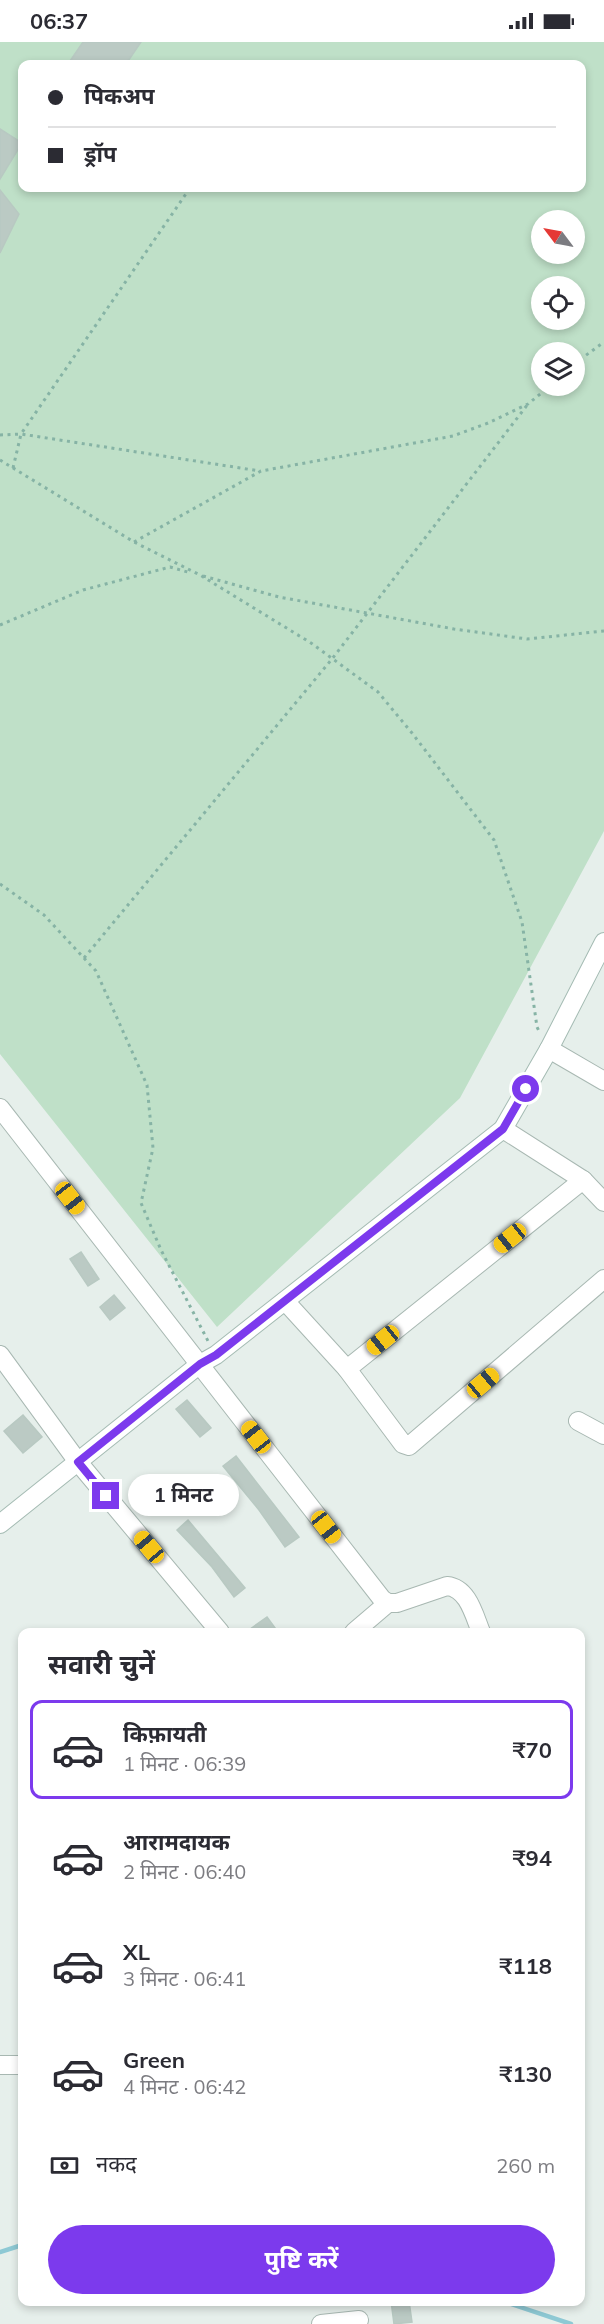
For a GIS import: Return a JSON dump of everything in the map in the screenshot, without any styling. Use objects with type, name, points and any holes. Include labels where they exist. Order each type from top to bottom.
[{"type":"street","points":[[0,1524],[503,1129],[549,1049],[604,942]]},
{"type":"street","points":[[549,1049],[604,1082]]},
{"type":"street","points":[[0,1108],[7,1130],[208,1360],[382,1599],[388,1603],[396,1603],[447,1586],[454,1587],[467,1599],[479,1628]]},
{"type":"street","points":[[503,1129],[583,1180],[604,1202]]},
{"type":"street","points":[[347,1369],[583,1180]]},
{"type":"street","points":[[285,1301],[347,1369],[403,1444],[409,1446],[604,1279]]},
{"type":"street","points":[[0,1355],[78,1462],[217,1628]]},
{"type":"street","points":[[578,1421],[604,1435]]},
{"type":"street","points":[[359,1628],[388,1603]]},
{"type":"street","points":[[0,2065],[18,2065]]},
{"type":"street","points":[[321,2324],[359,2320]]},
{"type":"path","points":[[13,468],[21,434],[187,192]]},
{"type":"path","points":[[585,356],[604,342]]},
{"type":"path","points":[[84,958],[332,659],[528,404],[538,396]]},
{"type":"path","points":[[134,542],[261,471],[453,436],[528,404]]},
{"type":"path","points":[[0,435],[21,434],[261,471]]},
{"type":"path","points":[[0,460],[134,542],[200,575],[311,643],[378,692],[494,840],[522,922],[537,1027],[549,1049]]},
{"type":"path","points":[[0,625],[83,590],[170,567],[279,597],[454,629],[527,639],[604,631]]},
{"type":"path","points":[[0,884],[44,915],[96,971],[147,1085],[153,1148],[141,1203],[208,1360]]},
{"type":"green space","points":[[0,42],[604,42],[604,831],[460,1098],[217,1327],[0,1054]]},
{"type":"building","points":[[83,42],[141,42],[129,60],[71,60]]},
{"type":"building","points":[[0,129],[18,140],[18,150],[0,179]]},
{"type":"building","points":[[0,190],[19,214],[0,253]]},
{"type":"building","points":[[81,1252],[99,1279],[88,1286],[70,1259]]},
{"type":"building","points":[[114,1295],[125,1308],[110,1320],[100,1307]]},
{"type":"building","points":[[187,1400],[211,1428],[200,1437],[176,1409]]},
{"type":"building","points":[[23,1415],[42,1437],[23,1453],[4,1431]]},
{"type":"building","points":[[236,1456],[299,1537],[285,1547],[259,1510],[223,1466]]},
{"type":"building","points":[[188,1520],[245,1588],[234,1597],[212,1567],[177,1530]]},
{"type":"building","points":[[267,1617],[275,1628],[252,1628]]},
{"type":"building","points":[[392,2306],[410,2306],[412,2322],[394,2324]]},
{"type":"waterway","points":[[0,2252],[18,2246]]},
{"type":"waterway","points":[[517,2306],[571,2324]]},
{"type":"route","points":[[106,1496],[78,1462],[200,1364],[216,1355],[503,1129],[526,1089]]}]
